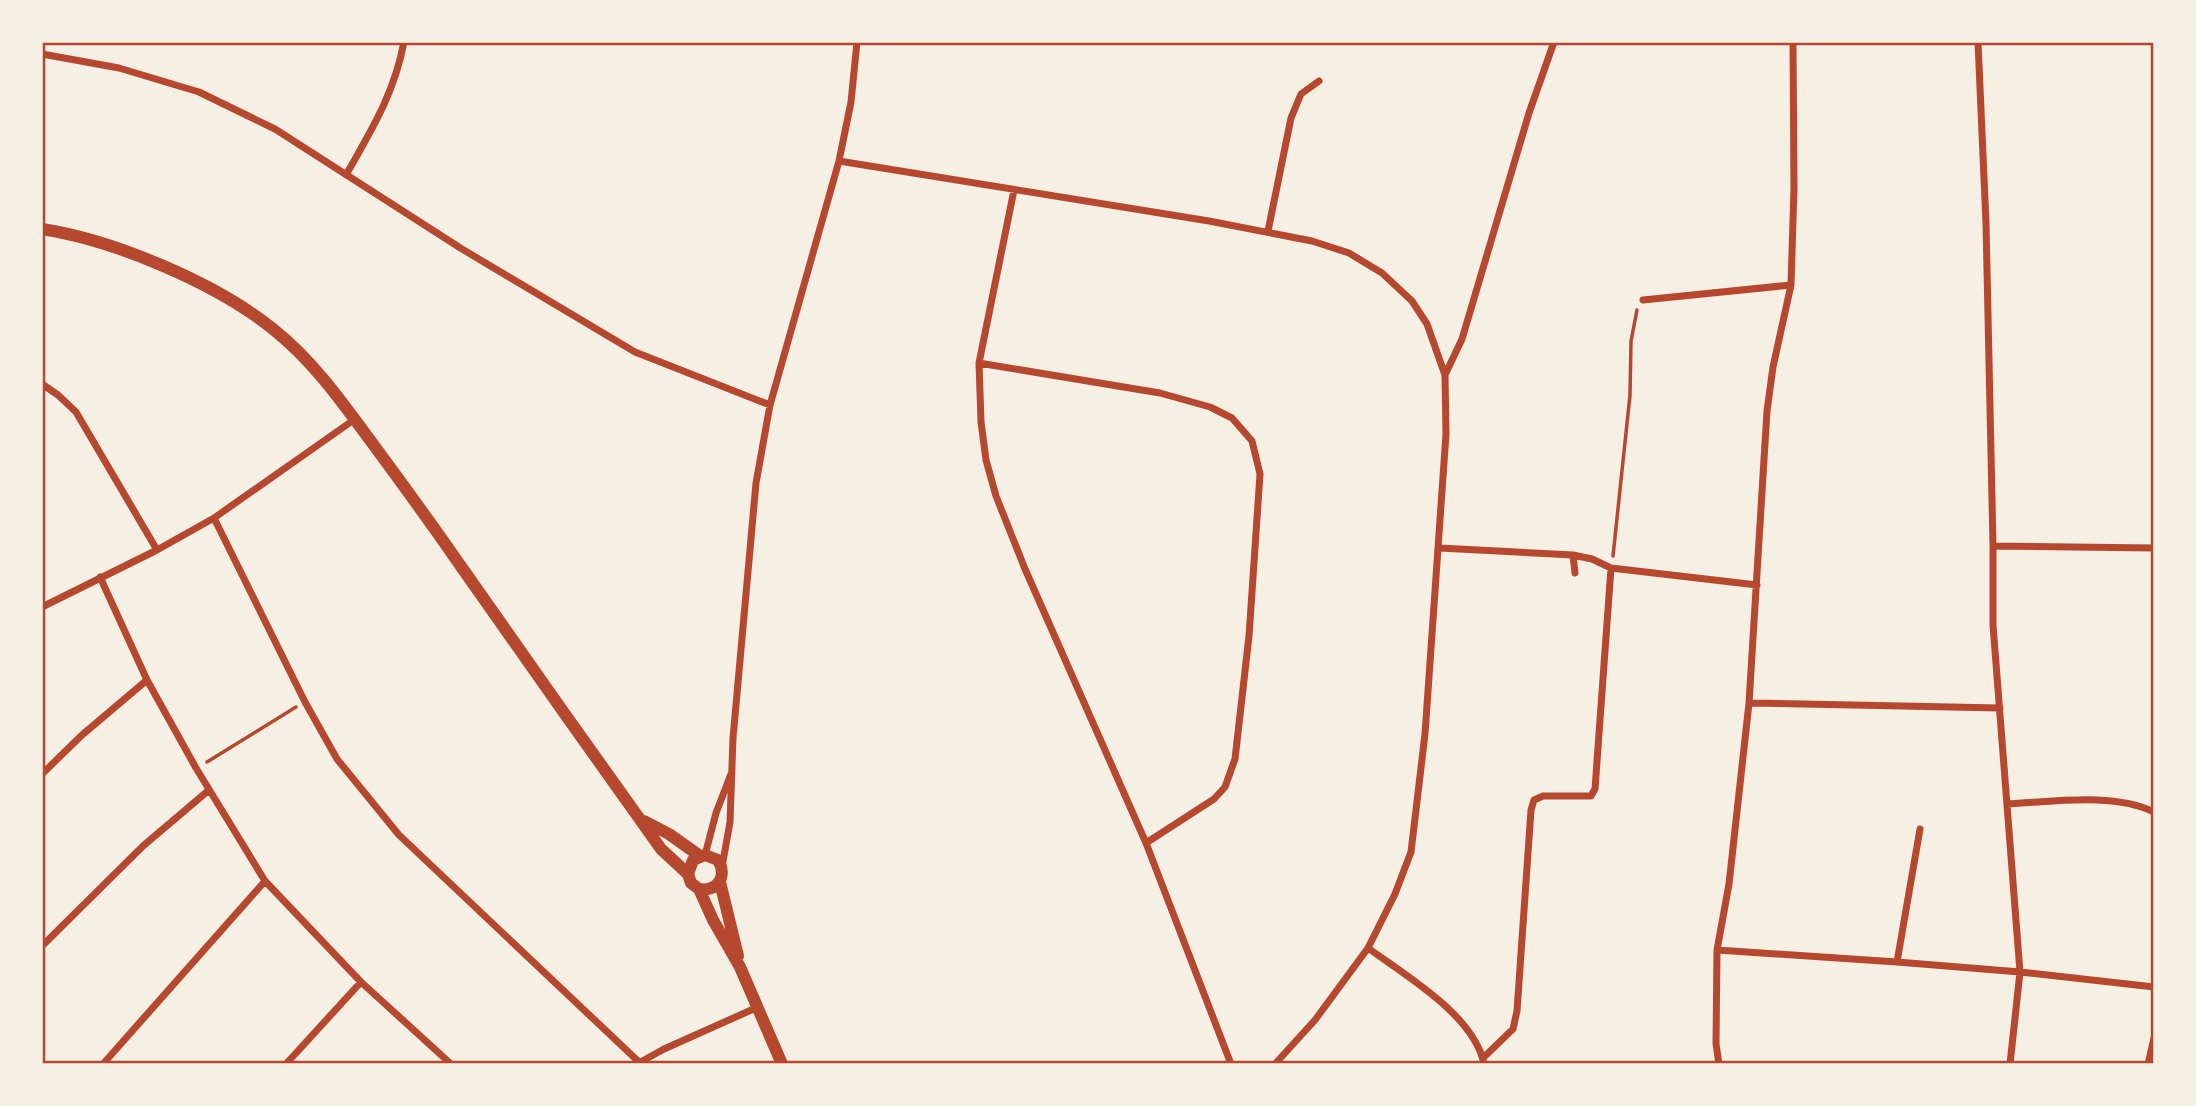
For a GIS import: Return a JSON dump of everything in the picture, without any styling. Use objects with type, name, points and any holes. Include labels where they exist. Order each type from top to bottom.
[{"type":"street","points":[[346,175],[381,113],[395,81],[404,42]]},
{"type":"street","points":[[699,889],[714,888],[723,875],[730,822],[733,738],[757,483],[770,405],[838,161],[851,102],[857,42]]},
{"type":"street","points":[[1445,375],[1462,339],[1529,113],[1554,42]]},
{"type":"street","points":[[1719,1064],[1716,1044],[1717,950],[1729,884],[1749,703],[1767,411],[1773,367],[1791,285],[1794,188],[1793,42]]},
{"type":"street","points":[[1978,42],[1986,223],[1993,625],[2020,972],[2010,1064]]},
{"type":"street","points":[[42,54],[119,68],[199,92],[275,130],[463,249],[635,352],[770,405]]},
{"type":"street","points":[[1268,231],[1290,118],[1301,94],[1319,81]]},
{"type":"street","points":[[838,161],[1312,240],[1349,253],[1382,272],[1412,301],[1427,324],[1445,375],[1446,434],[1426,734],[1411,852],[1395,894],[1368,948],[1315,1020],[1275,1064]]},
{"type":"street","points":[[1014,190],[979,363],[985,447],[996,496],[1025,569],[1146,843],[1231,1064]]},
{"type":"street","points":[[42,229],[94,240],[214,291],[271,327],[303,356],[326,381],[419,506],[661,849],[688,874]]},
{"type":"street","points":[[1643,300],[1791,285]]},
{"type":"street","points":[[979,363],[1160,393],[1210,407],[1231,418],[1252,441],[1260,474],[1249,636],[1235,759],[1225,787],[1214,799],[1146,843]]},
{"type":"street","points":[[42,384],[76,412],[157,550]]},
{"type":"street","points":[[42,607],[157,550],[214,518],[355,419]]},
{"type":"street","points":[[214,518],[305,702],[337,760],[398,835],[638,1063],[758,1007]]},
{"type":"street","points":[[1993,546],[2154,548]]},
{"type":"street","points":[[1440,548],[1573,555],[1592,559],[1611,568],[1757,585]]},
{"type":"street","points":[[1573,555],[1575,573]]},
{"type":"street","points":[[1368,948],[1432,995],[1461,1021],[1483,1061],[1513,1029],[1517,1012],[1531,810],[1534,800],[1543,796],[1591,796],[1595,789],[1611,568]]},
{"type":"street","points":[[100,577],[147,680],[196,768],[265,881],[361,982],[451,1064]]},
{"type":"street","points":[[42,775],[82,735],[147,680]]},
{"type":"street","points":[[1749,703],[2000,708]]},
{"type":"street","points":[[733,767],[702,856],[689,867],[688,874],[691,883],[699,889],[740,967],[782,1064]]},
{"type":"street","points":[[42,946],[143,846],[209,790]]},
{"type":"street","points":[[2007,804],[2115,801],[2143,806],[2154,812]]},
{"type":"street","points":[[640,820],[669,834],[702,856],[718,860],[722,867]]},
{"type":"street","points":[[1897,962],[1920,829]]},
{"type":"street","points":[[103,1064],[265,881]]},
{"type":"street","points":[[720,882],[740,967]]},
{"type":"street","points":[[1717,950],[2020,972],[2154,987]]},
{"type":"street","points":[[286,1064],[361,982]]},
{"type":"street","points":[[2148,1064],[2154,1038]]},
{"type":"path","points":[[1611,568],[1616,542],[1630,395],[1633,322],[1643,300]]},
{"type":"path","points":[[196,768],[305,702]]}]
